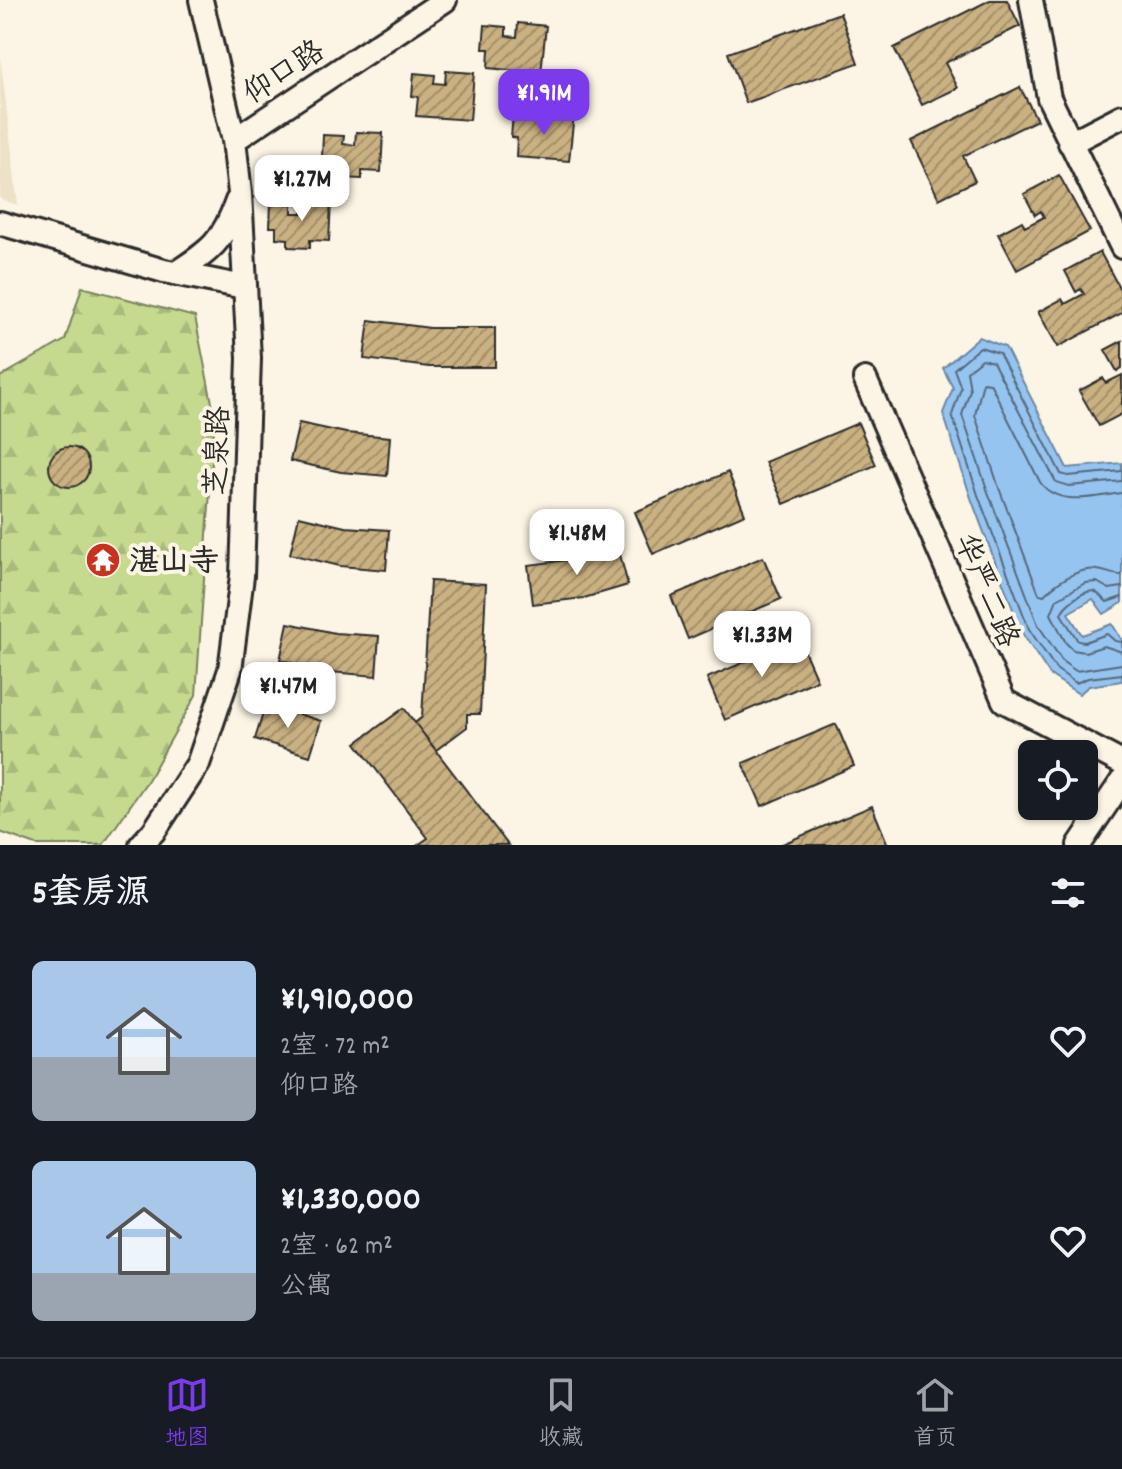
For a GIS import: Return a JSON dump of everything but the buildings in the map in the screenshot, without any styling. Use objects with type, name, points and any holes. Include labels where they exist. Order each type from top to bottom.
[{"type":"street","name":"芝泉路","points":[[141,845],[154,831],[198,764],[230,670],[242,576],[249,358],[240,193],[234,140],[201,0]]},
{"type":"street","name":"仰口路","points":[[234,140],[445,0]]},
{"type":"street","points":[[1031,0],[1049,98],[1122,247]]},
{"type":"street","points":[[1070,143],[1122,116]]},
{"type":"street","points":[[176,273],[218,241],[229,224],[240,193]]},
{"type":"street","points":[[0,223],[176,273],[244,287]]},
{"type":"street","name":"华严二路","points":[[865,379],[1004,701],[1122,763]]},
{"type":"street","points":[[1079,845],[1122,781]]},
{"type":"shaded area","points":[[0,54],[18,205],[0,199]]},
{"type":"green space","name":"湛山寺","points":[[82,287],[195,317],[215,418],[196,695],[148,780],[103,845],[36,845],[0,832],[0,377],[65,340]]},
{"type":"water","points":[[979,337],[1005,347],[1067,468],[1122,463],[1122,603],[1104,614],[1093,599],[1068,613],[1082,635],[1112,624],[1122,640],[1122,681],[1089,686],[1079,694],[1050,675],[1022,633],[943,413],[953,388],[943,368]]},
{"type":"place","name":"湛山寺","points":[[103,560]]}]
